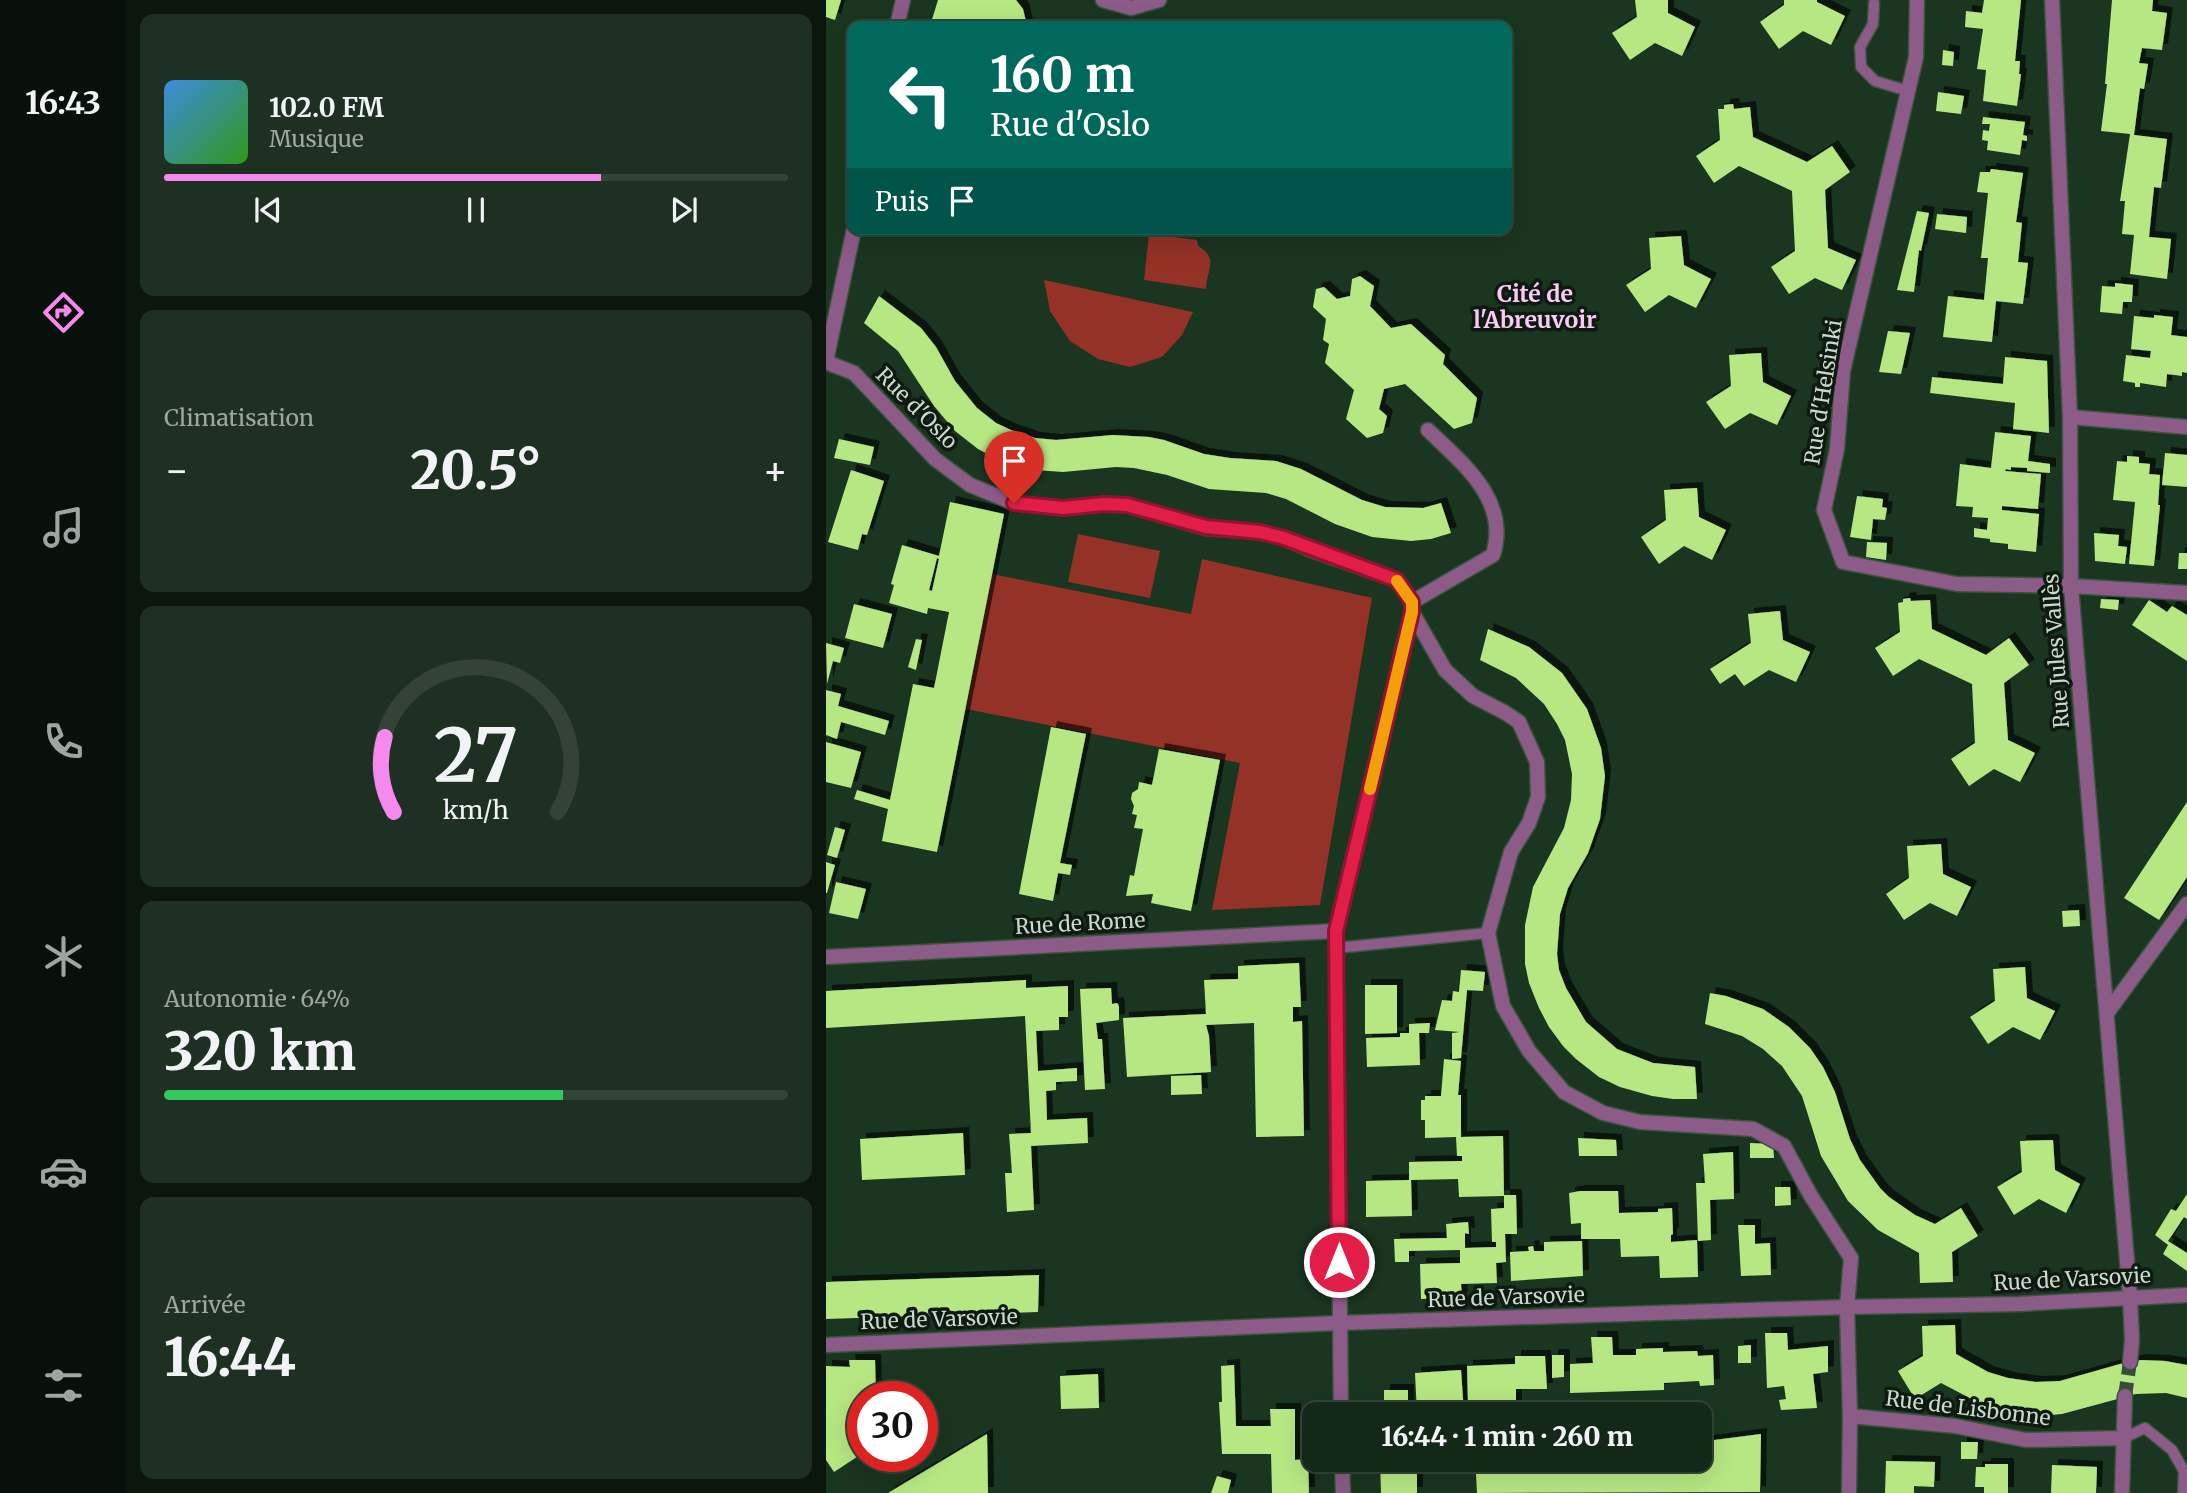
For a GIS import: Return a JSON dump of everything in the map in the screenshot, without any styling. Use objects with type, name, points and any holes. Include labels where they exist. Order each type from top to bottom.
[{"type":"street","points":[[898,21],[903,0]]},
{"type":"street","points":[[1103,0],[1130,8],[1159,0]]},
{"type":"street","name":"Rue d'Helsinki","points":[[1917,0],[1916,57],[1843,371],[1837,449],[1824,510],[1843,562],[1957,584],[2071,586]]},
{"type":"street","name":"Rue Jules Vallès","points":[[2052,0],[2070,417],[2071,586],[2130,1297],[2130,1362]]},
{"type":"street","points":[[826,362],[853,235]]},
{"type":"street","name":"Rue d'Oslo","points":[[826,362],[854,373],[935,459],[970,485],[1014,503],[1063,508],[1127,505],[1206,527],[1260,532],[1284,538],[1397,580],[1445,670],[1473,696],[1519,722],[1537,762],[1538,797],[1529,823],[1510,852],[1488,933]]},
{"type":"street","points":[[2070,417],[2187,427]]},
{"type":"street","points":[[1341,1402],[1336,931],[1412,607],[1493,555],[1498,540],[1492,502],[1466,467],[1428,430]]},
{"type":"street","points":[[2071,586],[2187,593]]},
{"type":"street","points":[[2106,1013],[2187,904]]},
{"type":"street","name":"Rue de Rome","points":[[826,957],[1336,931]]},
{"type":"street","points":[[1488,933],[1503,1006],[1529,1051],[1564,1092],[1603,1113],[1640,1122],[1753,1129],[1784,1146],[1811,1196],[1851,1258],[1847,1307],[1849,1493]]},
{"type":"street","name":"Rue de Varsovie","points":[[826,1345],[1339,1323],[2019,1304],[2187,1295]]},
{"type":"street","points":[[2122,1493],[2125,1396]]},
{"type":"street","name":"Rue de Lisbonne","points":[[1850,1416],[1955,1426],[2026,1440],[2123,1438]]},
{"type":"street","points":[[1342,1472],[1343,1493]]},
{"type":"lane","points":[[1874,3],[1872,24],[1860,47],[1861,67],[1875,81],[1908,91]]},
{"type":"lane","points":[[1336,948],[1488,933]]},
{"type":"lane","points":[[2123,1438],[2145,1428],[2172,1450],[2184,1471],[2183,1493]]},
{"type":"shaded area","points":[[1149,235],[1197,240],[1198,246],[1209,256],[1206,289],[1144,280]]},
{"type":"shaded area","points":[[1044,280],[1193,312],[1182,335],[1162,357],[1130,367],[1098,359],[1070,341],[1050,311]]},
{"type":"shaded area","points":[[1078,534],[1160,551],[1150,598],[1068,582]]},
{"type":"shaded area","points":[[1202,559],[1372,598],[1320,905],[1212,910],[1240,763],[966,709],[992,574],[1191,614]]},
{"type":"building","points":[[826,0],[841,0],[835,20],[826,17]]},
{"type":"building","points":[[938,0],[1016,0],[1023,9],[1026,21],[932,21]]},
{"type":"building","points":[[1635,0],[1668,0],[1668,13],[1695,27],[1682,56],[1655,43],[1630,60],[1612,33],[1637,17]]},
{"type":"building","points":[[1784,0],[1817,0],[1845,16],[1831,45],[1803,31],[1779,49],[1760,22],[1784,5]]},
{"type":"building","points":[[1984,0],[2021,0],[2015,61],[2020,61],[2021,74],[2017,106],[1983,101],[1986,70],[1977,69],[1983,29],[1965,27],[1966,11],[1982,13]]},
{"type":"building","points":[[2112,0],[2153,0],[2152,11],[2167,13],[2162,50],[2142,48],[2139,63],[2148,64],[2144,89],[2140,88],[2134,135],[2167,139],[2161,188],[2154,187],[2149,237],[2171,239],[2167,279],[2130,274],[2134,235],[2122,234],[2125,201],[2120,201],[2130,134],[2101,131]]},
{"type":"building","points":[[1943,50],[1954,52],[1953,66],[1942,65]]},
{"type":"building","points":[[1938,92],[1964,96],[1961,114],[1936,111]]},
{"type":"building","points":[[1733,104],[1734,109],[1750,107],[1753,137],[1807,162],[1832,146],[1850,172],[1825,190],[1828,248],[1856,260],[1842,290],[1815,278],[1789,294],[1771,267],[1795,251],[1792,191],[1739,166],[1714,183],[1696,156],[1720,140],[1718,109]]},
{"type":"building","points":[[1983,117],[2025,122],[2023,135],[2027,136],[2027,141],[2022,140],[2020,155],[1987,150],[1988,141],[1982,140],[1983,130],[1989,131],[1990,124],[1982,124]]},
{"type":"building","points":[[1991,169],[2023,173],[2016,222],[2022,223],[2018,262],[2028,263],[2023,304],[1996,301],[1992,342],[1943,337],[1948,296],[1984,300],[1988,258],[1981,258],[1988,193],[1977,192],[1980,172],[1990,172]]},
{"type":"building","points":[[1917,211],[1929,213],[1921,251],[1919,250],[1914,292],[1897,290]]},
{"type":"building","points":[[1937,214],[1967,217],[1966,233],[1935,229]]},
{"type":"building","points":[[1681,236],[1684,265],[1711,279],[1696,308],[1669,295],[1645,312],[1626,285],[1651,269],[1649,238]]},
{"type":"building","points":[[1360,276],[1374,286],[1370,306],[1391,328],[1411,324],[1445,355],[1443,364],[1477,398],[1472,423],[1454,429],[1405,384],[1384,389],[1379,409],[1387,416],[1383,433],[1367,438],[1346,419],[1354,390],[1325,363],[1329,344],[1323,340],[1326,319],[1313,307],[1316,289],[1324,287],[1337,299],[1350,296],[1352,279]]},
{"type":"building","points":[[2115,283],[2133,285],[2132,302],[2123,302],[2122,314],[2100,312],[2102,286],[2115,287]]},
{"type":"building","points":[[879,296],[921,328],[936,347],[955,381],[977,408],[996,423],[1011,430],[1035,438],[1056,440],[1113,435],[1149,437],[1204,454],[1276,461],[1301,469],[1362,500],[1385,507],[1423,508],[1441,503],[1451,533],[1411,541],[1372,537],[1335,524],[1286,499],[1266,493],[1209,489],[1167,475],[1134,468],[1063,472],[1022,469],[1001,461],[978,449],[955,431],[934,406],[898,351],[864,323]]},
{"type":"building","points":[[2154,315],[2173,317],[2171,335],[2187,337],[2187,373],[2182,372],[2182,376],[2167,374],[2166,387],[2140,383],[2140,387],[2135,387],[2135,383],[2123,381],[2126,355],[2150,358],[2151,351],[2131,349],[2134,316],[2154,318]]},
{"type":"building","points":[[1888,331],[1910,333],[1901,374],[1879,372]]},
{"type":"building","points":[[1761,353],[1763,382],[1791,396],[1777,425],[1750,413],[1725,429],[1706,402],[1731,386],[1729,355]]},
{"type":"building","points":[[2005,357],[2047,361],[2049,433],[2013,429],[2015,403],[1930,393],[1932,377],[2003,384]]},
{"type":"building","points":[[1995,432],[2031,436],[2028,461],[2050,464],[2050,473],[2011,467],[2011,470],[2005,471],[2041,474],[2038,509],[2002,506],[2002,510],[2039,514],[2036,552],[2008,549],[2008,544],[1974,537],[1974,528],[1987,530],[1988,518],[1972,517],[1973,507],[1956,506],[1960,464],[1991,468]]},
{"type":"building","points":[[839,439],[874,447],[870,465],[834,458]]},
{"type":"building","points":[[2165,453],[2187,455],[2187,487],[2162,485]]},
{"type":"building","points":[[2127,456],[2139,457],[2139,463],[2150,464],[2149,474],[2160,475],[2154,566],[2129,564],[2135,502],[2113,500],[2117,461],[2127,462]]},
{"type":"building","points":[[851,470],[884,481],[867,535],[862,534],[858,550],[828,542]]},
{"type":"building","points":[[1697,488],[1699,517],[1726,530],[1712,560],[1684,546],[1659,564],[1641,537],[1666,520],[1664,490]]},
{"type":"building","points":[[1857,496],[1883,499],[1882,507],[1887,508],[1885,520],[1873,519],[1871,540],[1850,537]]},
{"type":"building","points":[[950,502],[1004,514],[937,852],[882,841],[888,809],[854,799],[857,790],[890,800],[913,684],[934,688],[949,612],[928,608],[927,614],[889,603],[894,585],[891,584],[902,545],[939,556]],"holes":[[[937,558],[939,559],[932,591],[929,590]]]},
{"type":"building","points":[[2094,533],[2119,535],[2118,546],[2127,547],[2125,564],[2095,561]]},
{"type":"building","points":[[1867,542],[1887,543],[1886,560],[1866,557]]},
{"type":"building","points":[[2179,553],[2187,553],[2187,569],[2178,569]]},
{"type":"building","points":[[1910,598],[1911,601],[1930,600],[1932,629],[1986,655],[2009,638],[2029,665],[2004,683],[2008,740],[2035,753],[2020,782],[1994,769],[1969,786],[1951,759],[1975,743],[1972,684],[1919,659],[1893,676],[1875,648],[1900,632],[1898,603]]},
{"type":"building","points":[[2101,599],[2119,600],[2118,610],[2100,608]]},
{"type":"building","points":[[2149,600],[2167,612],[2172,606],[2187,615],[2187,661],[2132,625]]},
{"type":"building","points":[[854,604],[892,614],[883,648],[845,638]]},
{"type":"building","points":[[1780,611],[1783,640],[1810,652],[1796,682],[1769,670],[1744,686],[1735,674],[1720,684],[1710,669],[1751,643],[1748,614]]},
{"type":"building","points":[[1488,629],[1529,647],[1562,673],[1587,709],[1601,748],[1605,776],[1600,819],[1588,853],[1568,888],[1560,914],[1557,954],[1559,970],[1566,988],[1586,1022],[1617,1049],[1653,1063],[1695,1067],[1697,1099],[1652,1096],[1620,1087],[1599,1077],[1563,1046],[1539,1008],[1525,964],[1525,925],[1533,887],[1564,828],[1571,800],[1572,774],[1565,740],[1544,704],[1516,678],[1480,660]]},
{"type":"building","points":[[916,639],[922,640],[916,670],[908,667]]},
{"type":"building","points":[[826,643],[844,648],[840,663],[833,661],[827,684]]},
{"type":"building","points":[[826,690],[841,694],[838,706],[889,721],[885,735],[841,722],[837,739],[826,735]]},
{"type":"building","points":[[1051,727],[1086,734],[1060,863],[1072,865],[1070,875],[1058,873],[1053,901],[1019,894]]},
{"type":"building","points":[[826,742],[861,752],[851,788],[826,782]]},
{"type":"building","points":[[1159,749],[1220,760],[1191,911],[1151,903],[1153,894],[1126,896],[1130,875],[1134,876],[1143,829],[1134,828],[1137,815],[1132,814],[1132,793],[1138,789],[1139,782],[1152,785]]},
{"type":"building","points":[[2187,802],[2187,877],[2159,920],[2124,898]]},
{"type":"building","points":[[835,827],[845,830],[837,858],[827,855]]},
{"type":"building","points":[[1941,844],[1943,874],[1971,887],[1957,916],[1930,903],[1904,920],[1886,894],[1909,878],[1907,846]]},
{"type":"building","points":[[826,862],[835,865],[827,893],[826,893]]},
{"type":"building","points":[[836,882],[866,889],[858,919],[829,913]]},
{"type":"building","points":[[2079,910],[2080,926],[2063,927],[2062,911]]},
{"type":"building","points":[[1299,963],[1301,1007],[1293,1007],[1293,1022],[1302,1021],[1304,1136],[1256,1137],[1254,1023],[1206,1025],[1211,1072],[1127,1077],[1123,1018],[1206,1014],[1204,980],[1238,979],[1238,966]]},
{"type":"building","points":[[2025,967],[2027,998],[2055,1011],[2040,1040],[2013,1027],[1988,1044],[1970,1017],[1995,1001],[1993,969]]},
{"type":"building","points":[[1461,970],[1485,972],[1483,991],[1467,990],[1461,1058],[1452,1059],[1452,1033],[1460,1032],[1435,1030],[1442,1000],[1452,1001],[1453,991],[1459,992]]},
{"type":"building","points":[[1026,980],[1026,988],[1068,986],[1068,1017],[1059,1017],[1059,1030],[1036,1031],[1038,1071],[1077,1068],[1077,1081],[1056,1082],[1056,1090],[1046,1091],[1047,1120],[1087,1118],[1088,1143],[1031,1146],[1034,1210],[1007,1212],[1005,1173],[1012,1173],[1009,1134],[1031,1133],[1025,1016],[826,1028],[826,991]]},
{"type":"building","points":[[1365,985],[1397,985],[1397,1033],[1365,1034]]},
{"type":"building","points":[[1111,988],[1112,1004],[1117,1003],[1119,1006],[1119,1020],[1096,1023],[1098,1039],[1102,1039],[1105,1089],[1085,1090],[1080,989]]},
{"type":"building","points":[[1710,993],[1763,1009],[1789,1027],[1810,1048],[1835,1092],[1850,1139],[1860,1160],[1889,1197],[1915,1215],[1935,1224],[1961,1208],[1978,1236],[1952,1252],[1953,1282],[1920,1283],[1919,1253],[1878,1230],[1848,1201],[1821,1156],[1802,1096],[1782,1066],[1763,1049],[1742,1036],[1705,1024]]},
{"type":"building","points":[[1430,1023],[1429,1033],[1419,1033],[1420,1065],[1367,1067],[1366,1038],[1400,1037],[1400,1033],[1409,1033],[1409,1024]]},
{"type":"building","points":[[1444,1059],[1461,1061],[1458,1095],[1461,1095],[1461,1137],[1503,1136],[1504,1196],[1459,1197],[1458,1179],[1411,1180],[1412,1216],[1366,1217],[1366,1181],[1409,1180],[1409,1162],[1462,1161],[1462,1156],[1457,1156],[1456,1137],[1425,1138],[1425,1120],[1421,1120],[1421,1100],[1425,1100],[1425,1096],[1441,1096]]},
{"type":"building","points":[[1201,1075],[1202,1094],[1171,1095],[1171,1076]]},
{"type":"building","points":[[963,1133],[965,1175],[862,1180],[860,1139]]},
{"type":"building","points":[[1578,1138],[1616,1140],[1617,1156],[1579,1156]]},
{"type":"building","points":[[2053,1140],[2055,1170],[2080,1184],[2066,1213],[2039,1199],[2014,1215],[1997,1187],[2022,1172],[2020,1141]]},
{"type":"building","points":[[1750,1143],[1773,1144],[1774,1158],[1750,1158]]},
{"type":"building","points":[[1733,1152],[1734,1199],[1710,1200],[1711,1240],[1698,1241],[1696,1183],[1705,1183],[1703,1154]]},
{"type":"building","points":[[1775,1187],[1790,1187],[1791,1205],[1775,1206]]},
{"type":"building","points":[[1618,1191],[1619,1213],[1658,1212],[1658,1209],[1672,1208],[1671,1242],[1697,1240],[1698,1277],[1660,1278],[1659,1256],[1621,1257],[1620,1239],[1581,1239],[1581,1223],[1571,1224],[1569,1193]]},
{"type":"building","points":[[2187,1194],[2187,1219],[2184,1217],[2168,1241],[2187,1253],[2187,1271],[2163,1254],[2168,1245],[2155,1235],[2171,1209],[2176,1211]]},
{"type":"building","points":[[1504,1195],[1516,1195],[1517,1234],[1505,1234],[1506,1262],[1496,1263],[1497,1283],[1461,1284],[1462,1298],[1421,1299],[1420,1264],[1460,1263],[1460,1250],[1409,1251],[1409,1262],[1395,1262],[1394,1239],[1447,1238],[1446,1224],[1468,1222],[1469,1234],[1465,1233],[1465,1248],[1496,1247],[1496,1242],[1492,1242],[1491,1209],[1504,1208]]},
{"type":"building","points":[[1738,1225],[1755,1225],[1755,1244],[1770,1243],[1771,1275],[1741,1276]]},
{"type":"building","points":[[1582,1241],[1583,1276],[1511,1281],[1510,1252],[1529,1251],[1528,1247],[1533,1246],[1534,1251],[1544,1251],[1544,1242]]},
{"type":"building","points":[[1039,1275],[1038,1312],[826,1319],[826,1282]]},
{"type":"building","points":[[1955,1325],[1956,1354],[1988,1372],[2036,1382],[2060,1381],[2141,1360],[2165,1361],[2187,1365],[2187,1398],[2166,1393],[2136,1394],[2062,1414],[2041,1416],[1983,1405],[1941,1383],[1915,1399],[1898,1371],[1923,1356],[1922,1326]]},
{"type":"building","points":[[1765,1333],[1787,1333],[1788,1350],[1828,1346],[1828,1372],[1813,1374],[1817,1408],[1781,1410],[1779,1400],[1786,1399],[1784,1386],[1767,1388]]},
{"type":"building","points":[[1591,1337],[1612,1337],[1613,1355],[1636,1355],[1636,1349],[1663,1348],[1663,1352],[1697,1351],[1698,1356],[1713,1355],[1714,1385],[1700,1386],[1699,1381],[1664,1383],[1664,1390],[1570,1393],[1570,1364],[1593,1363]]},
{"type":"building","points":[[1751,1345],[1751,1363],[1738,1363],[1738,1346]]},
{"type":"building","points":[[1552,1355],[1564,1355],[1564,1377],[1552,1378]]},
{"type":"building","points":[[1515,1356],[1545,1356],[1547,1389],[1516,1389],[1516,1402],[1468,1402],[1467,1366],[1515,1364]]},
{"type":"building","points":[[849,1360],[875,1360],[876,1381],[847,1381],[847,1463],[834,1472],[826,1460],[826,1366],[850,1367]]},
{"type":"building","points":[[1234,1365],[1236,1426],[1271,1426],[1270,1409],[1295,1409],[1295,1460],[1302,1459],[1302,1472],[1308,1472],[1309,1493],[1272,1493],[1271,1454],[1222,1454],[1219,1402],[1222,1402],[1221,1366]]},
{"type":"building","points":[[1461,1370],[1463,1402],[1416,1402],[1415,1373]]},
{"type":"building","points":[[1098,1374],[1099,1408],[1061,1409],[1060,1376]]},
{"type":"building","points":[[1384,1390],[1408,1390],[1408,1402],[1384,1402]]},
{"type":"building","points":[[987,1434],[988,1493],[888,1493],[923,1472],[938,1472],[938,1463]]},
{"type":"building","points":[[1761,1434],[1760,1492],[1477,1493],[1476,1474],[1495,1472],[1712,1472],[1712,1440]]},
{"type":"building","points":[[1961,1442],[1978,1442],[1977,1459],[1961,1459]]},
{"type":"building","points":[[1886,1461],[1935,1462],[1934,1487],[1914,1486],[1914,1493],[1885,1493]]},
{"type":"building","points":[[1985,1464],[2008,1464],[2008,1493],[1984,1493],[1984,1487],[1975,1487],[1976,1467],[1985,1467]]},
{"type":"building","points":[[2052,1465],[2097,1467],[2096,1493],[2051,1493]]},
{"type":"building","points":[[1380,1472],[1417,1473],[1417,1493],[1381,1493]]},
{"type":"building","points":[[1217,1476],[1231,1480],[1228,1493],[1211,1493]]},
{"type":"tunnel","points":[[2125,1396],[2130,1362]]},
{"type":"slow traffic","points":[[1370,789],[1412,612],[1412,602],[1397,581]]},
{"type":"district","name":"Cité de l'Abreuvoir","points":[[1535,306]]},
{"type":"route","points":[[1014,503],[1063,508],[1127,505],[1206,527],[1260,532],[1284,538],[1397,580],[1412,602],[1412,612],[1336,931],[1339,1262]]}]
